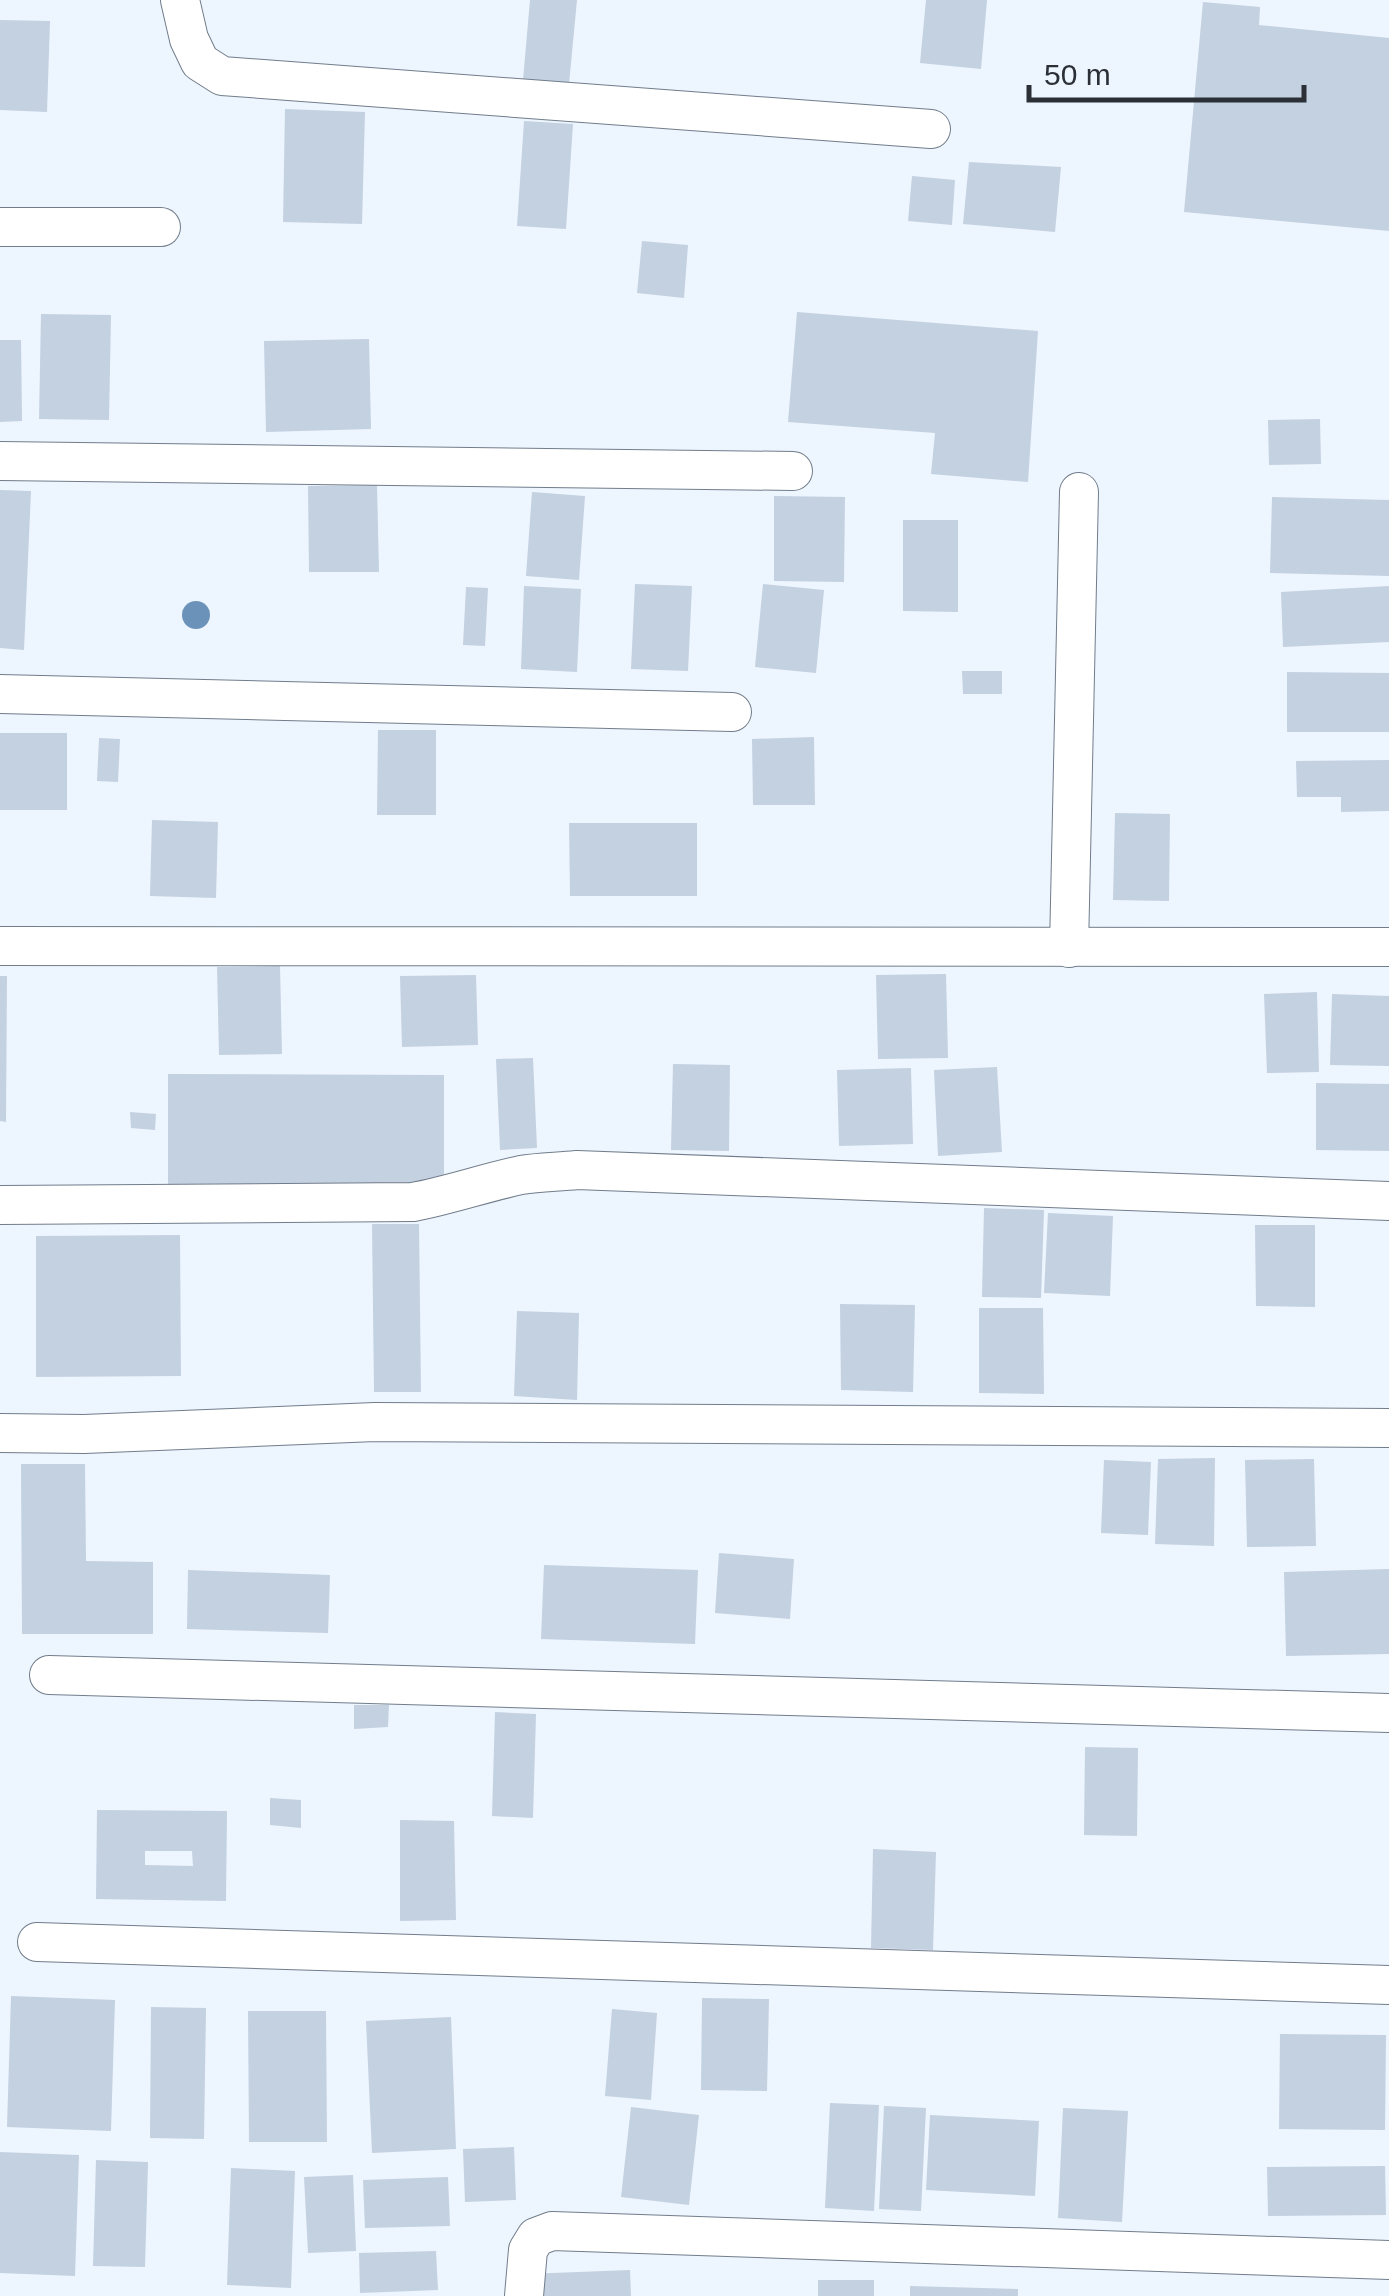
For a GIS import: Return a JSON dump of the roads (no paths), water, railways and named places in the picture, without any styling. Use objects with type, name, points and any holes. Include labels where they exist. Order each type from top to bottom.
[{"type":"street","points":[[180,0],[189,39],[200,62],[222,76],[931,128]]},
{"type":"street","points":[[0,227],[161,227]]},
{"type":"street","points":[[0,461],[793,471]]},
{"type":"street","points":[[1069,948],[1079,492]]},
{"type":"street","points":[[0,694],[732,712]]},
{"type":"street","points":[[0,946],[1389,948]]},
{"type":"street","points":[[0,1205],[413,1202],[526,1174],[576,1170],[1389,1202]]},
{"type":"street","points":[[0,1434],[375,1422],[1389,1428]]},
{"type":"street","points":[[49,1675],[1389,1712]]},
{"type":"street","points":[[37,1942],[1389,1985]]},
{"type":"street","points":[[524,2296],[528,2250],[536,2237],[552,2232],[1389,2260]]}]
